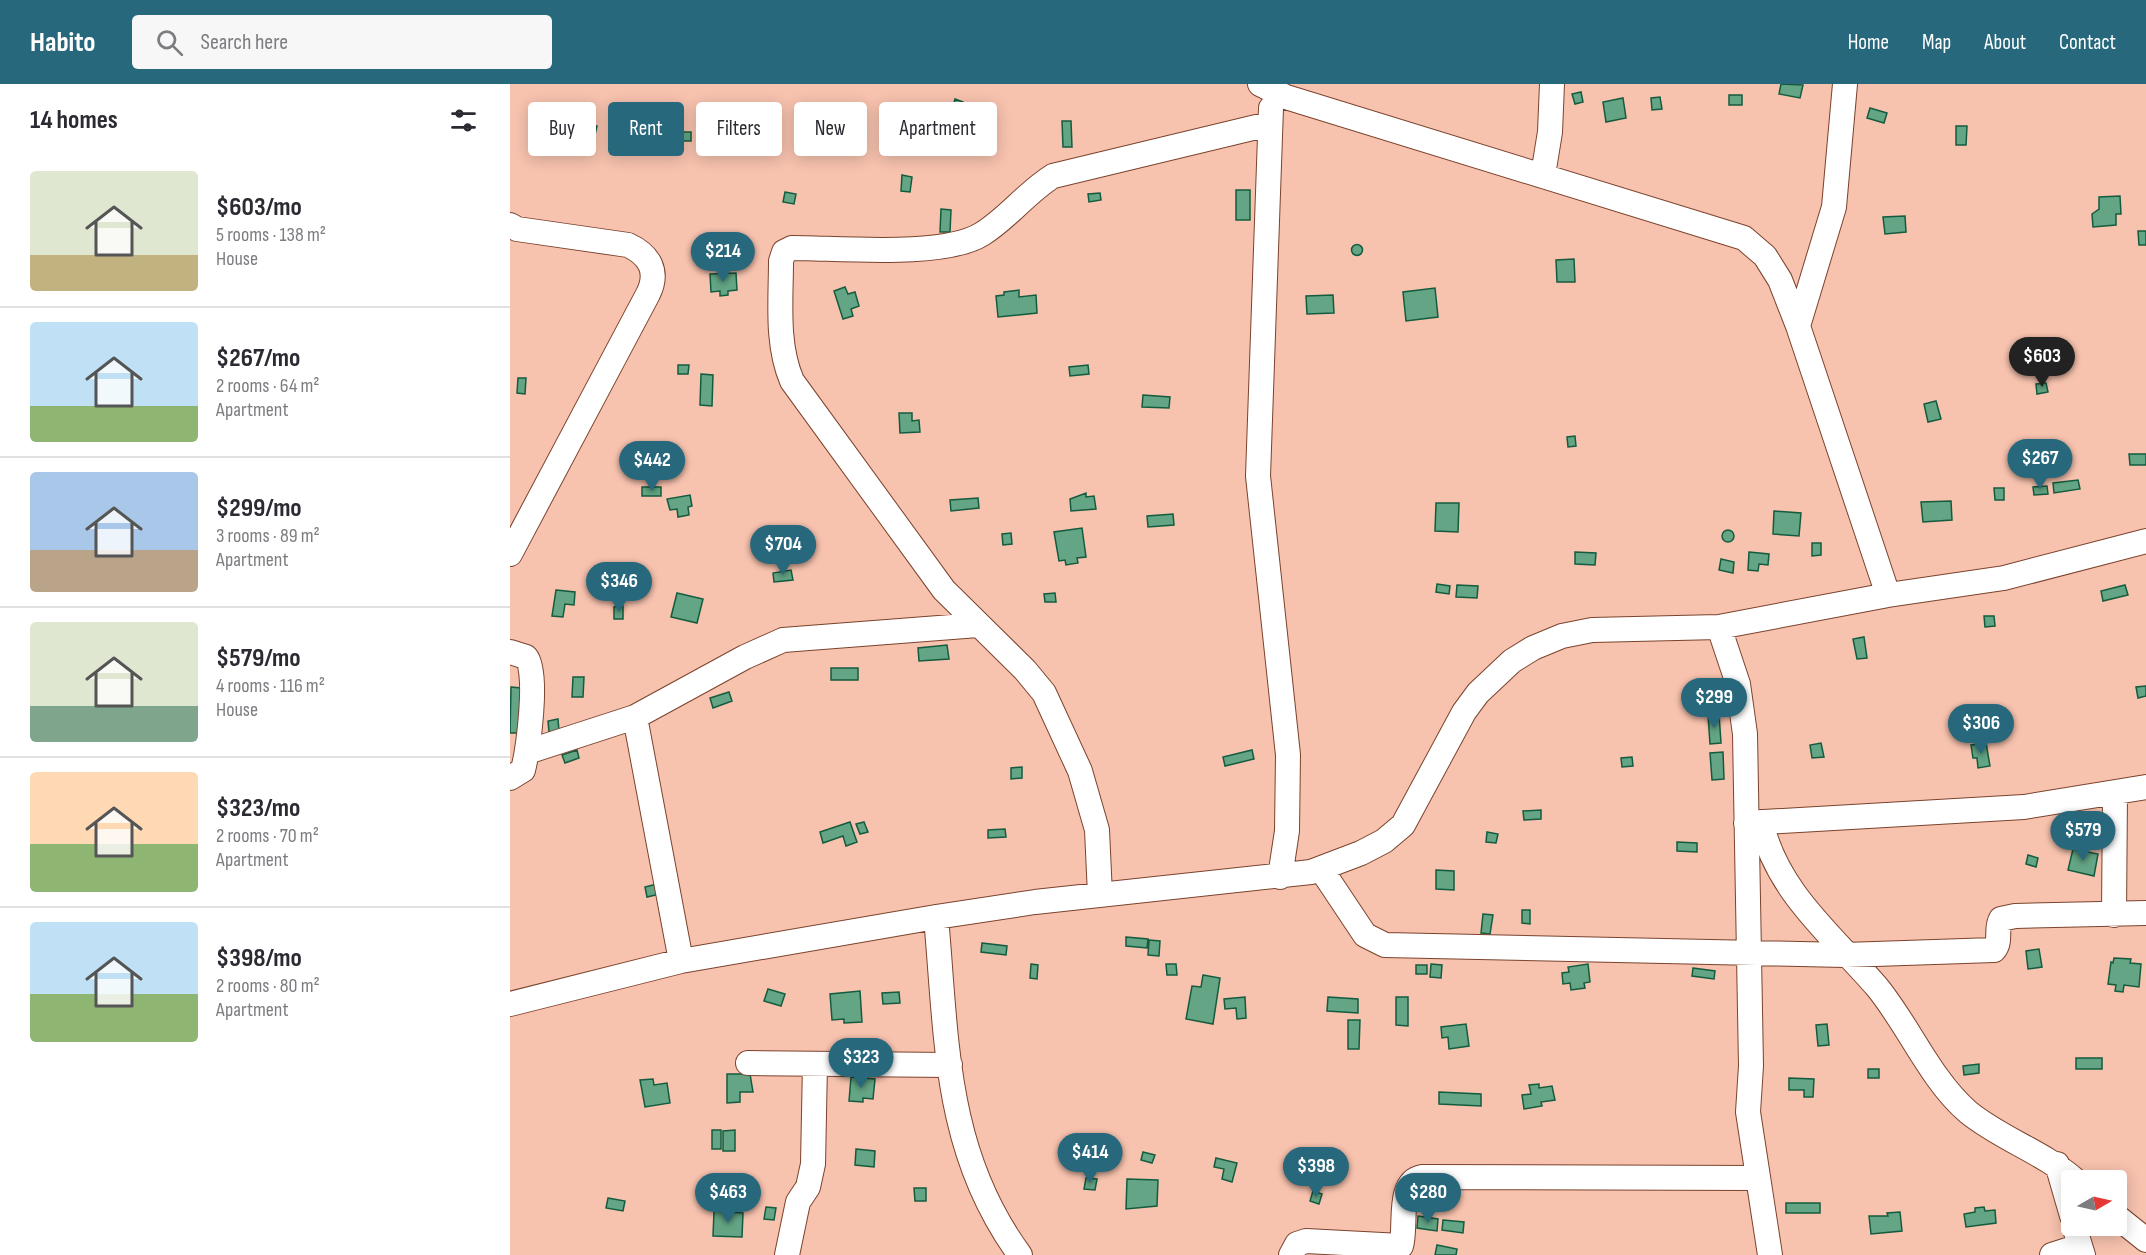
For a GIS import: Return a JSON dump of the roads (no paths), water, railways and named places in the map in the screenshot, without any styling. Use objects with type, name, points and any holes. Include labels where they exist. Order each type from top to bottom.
[{"type":"street","points":[[1543,176],[1550,132],[1552,84]]},
{"type":"street","points":[[1798,326],[1834,207],[1845,84]]},
{"type":"street","points":[[1280,877],[1287,831],[1288,755],[1258,476],[1268,233],[1269,124],[1266,88],[1744,238],[1774,267],[1798,326],[1888,595]]},
{"type":"street","points":[[1100,895],[1097,830],[1080,771],[1044,693],[1025,670],[944,590],[792,381],[784,363],[782,345],[781,261],[784,252],[792,248],[904,249],[962,243],[984,233],[1037,186],[1053,176],[1269,124]]},
{"type":"street","points":[[510,225],[517,229],[628,246],[644,254],[651,264],[654,276],[648,294],[510,554]]},
{"type":"street","points":[[510,1004],[681,961],[936,917],[1100,895],[1280,877],[1321,869],[1384,841],[1403,825],[1471,703],[1493,678],[1533,648],[1562,636],[1592,630],[1719,627],[1888,595],[2004,578],[2146,541]]},
{"type":"street","points":[[527,752],[635,717],[745,657],[783,640],[978,625]]},
{"type":"street","points":[[1719,627],[1743,708],[1753,823],[1749,952],[1751,1066],[1748,1112],[1770,1255]]},
{"type":"street","points":[[510,652],[526,657],[532,670],[527,752],[523,770],[510,778]]},
{"type":"street","points":[[635,717],[681,961]]},
{"type":"street","points":[[1753,823],[1984,810],[2115,794],[2146,787]]},
{"type":"street","points":[[2114,915],[2115,794]]},
{"type":"street","points":[[1753,823],[1765,839],[1779,871],[1819,926],[1877,987],[1947,1089],[1969,1112],[2019,1145],[2057,1164],[2064,1170]]},
{"type":"street","points":[[1321,869],[1365,935],[1385,945],[1845,955],[1994,950],[1998,943],[1998,924],[2001,919],[2014,916],[2146,913]]},
{"type":"street","points":[[936,917],[950,1065],[962,1140],[981,1192],[1020,1255]]},
{"type":"street","points":[[748,1063],[950,1065]]},
{"type":"street","points":[[787,1255],[798,1202],[808,1187],[813,1164],[815,1064]]},
{"type":"street","points":[[2057,1164],[2061,1178]]},
{"type":"street","points":[[1291,1255],[1297,1244],[1306,1241],[1401,1246],[1406,1195],[1415,1178],[1757,1178]]},
{"type":"street","points":[[2127,1225],[2146,1240]]},
{"type":"street","points":[[2052,1255],[2079,1242]]}]
